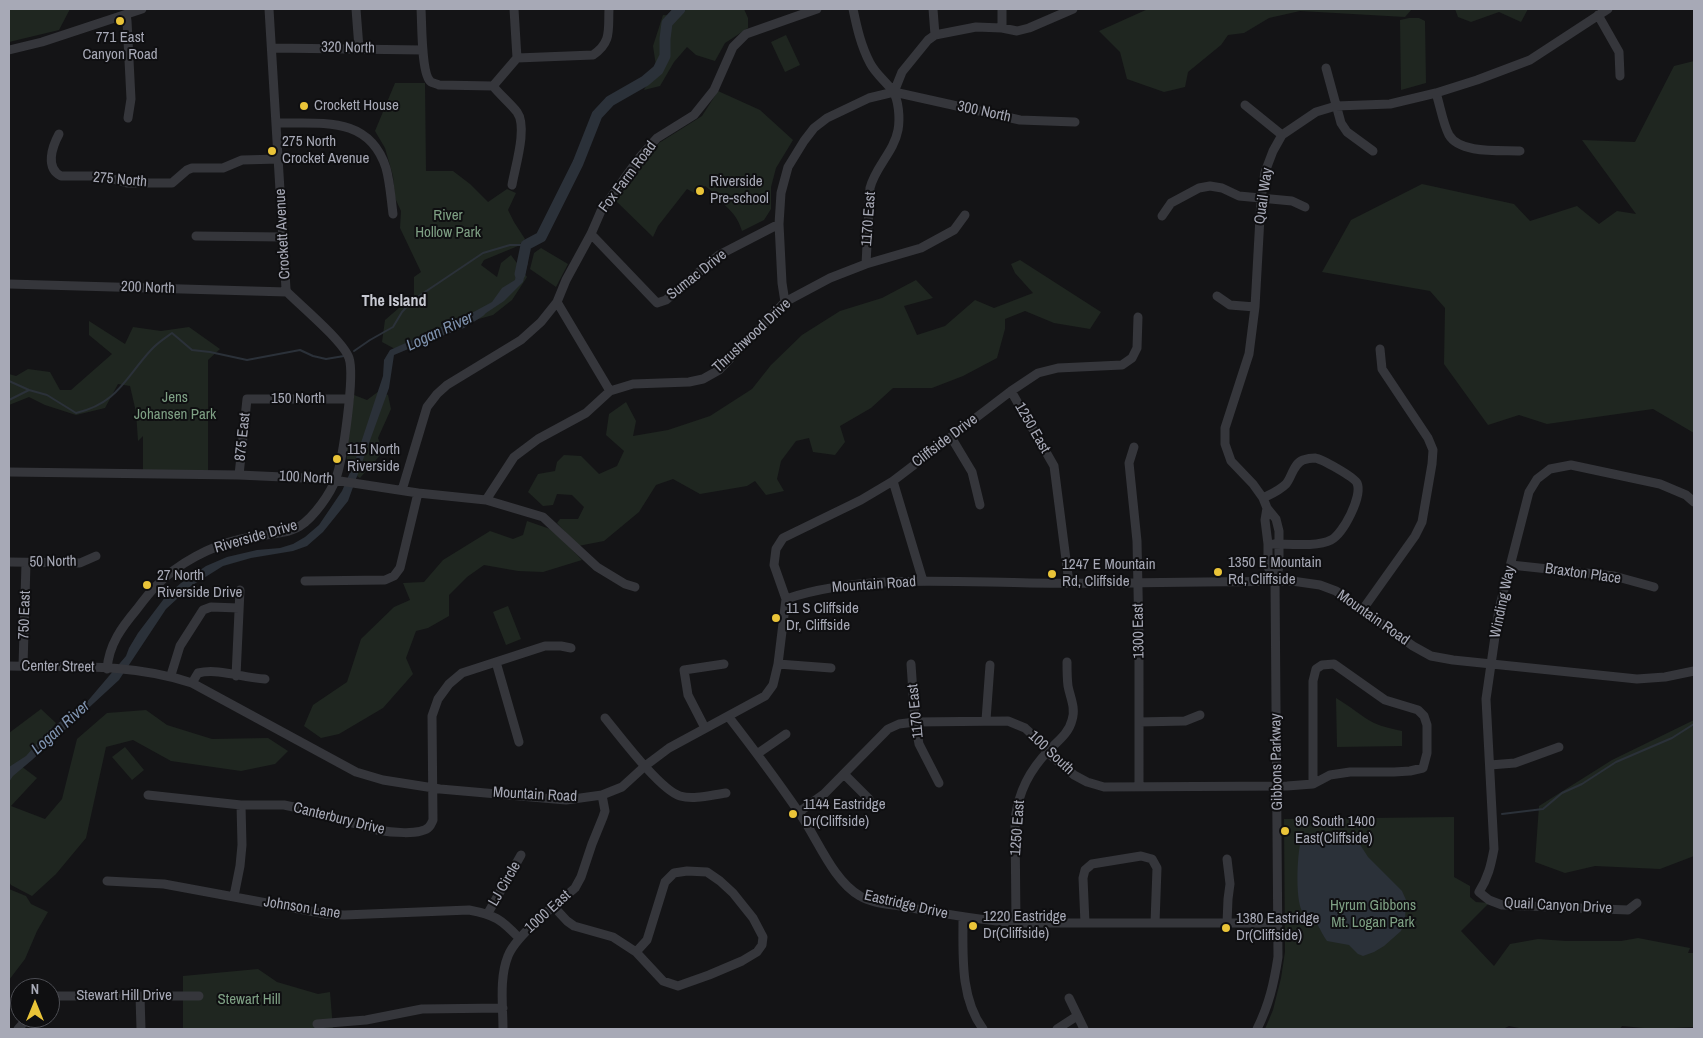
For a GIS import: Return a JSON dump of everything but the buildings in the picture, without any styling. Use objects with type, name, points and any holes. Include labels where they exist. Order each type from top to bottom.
[{"type":"street","points":[[9,50],[42,42],[142,9]]},
{"type":"street","name":"Crockett Avenue","points":[[269,9],[287,292],[342,346]]},
{"type":"street","points":[[356,9],[358,48]]},
{"type":"street","points":[[421,9],[426,76],[432,83],[439,85],[493,86],[522,120],[522,130],[512,185]]},
{"type":"street","points":[[514,9],[518,58]]},
{"type":"street","points":[[493,86],[518,58],[593,55],[602,49],[608,38],[609,9]]},
{"type":"street","name":"Fox Farm Road","points":[[557,302],[601,211],[639,158],[657,138],[694,115],[714,90],[733,47],[746,34],[817,9]]},
{"type":"street","points":[[853,9],[861,43],[871,66],[894,92]]},
{"type":"street","points":[[933,9],[935,35]]},
{"type":"street","points":[[1002,9],[1002,28]]},
{"type":"street","points":[[894,92],[902,72],[928,40],[935,35],[976,27],[1002,28],[1017,31],[1029,28],[1073,9]]},
{"type":"street","name":"Quail Way","points":[[1275,581],[1279,567],[1279,531],[1276,519],[1253,484],[1231,461],[1225,444],[1225,428],[1250,354],[1255,307],[1261,199],[1265,172],[1282,135],[1316,112],[1336,106],[1390,104],[1436,93],[1530,60],[1608,9]]},
{"type":"street","points":[[126,14],[131,99],[128,118]]},
{"type":"street","points":[[1598,15],[1620,52],[1620,76]]},
{"type":"street","name":"320 North","points":[[272,48],[423,50]]},
{"type":"street","points":[[1326,68],[1341,123],[1346,132],[1373,151]]},
{"type":"street","points":[[785,302],[782,283],[779,224],[781,193],[788,167],[814,128],[827,118],[869,98],[894,92]]},
{"type":"street","name":"300 North","points":[[894,92],[1020,120],[1075,122]]},
{"type":"street","name":"1170 East","points":[[866,264],[872,178],[894,144],[898,130],[899,110],[894,92]]},
{"type":"street","points":[[1436,93],[1449,135],[1456,143],[1469,149],[1520,151]]},
{"type":"street","points":[[1245,105],[1282,135]]},
{"type":"street","points":[[277,123],[338,124],[357,130],[366,137],[386,166],[393,214]]},
{"type":"street","name":"275 North","points":[[58,134],[52,152],[52,168],[56,174],[61,176],[103,176],[128,183],[172,183],[192,168],[223,168],[242,160],[279,160]]},
{"type":"street","points":[[1162,216],[1170,203],[1198,188],[1210,186],[1222,188],[1239,196],[1292,201],[1305,206]]},
{"type":"street","name":"Thrushwood Drive","points":[[486,500],[514,457],[538,439],[586,413],[610,391],[633,384],[689,382],[703,379],[718,370],[785,302],[830,278],[866,264],[921,248],[954,230],[965,215]]},
{"type":"street","name":"Sumac Drive","points":[[591,234],[656,303],[666,300],[719,255],[779,224]]},
{"type":"street","points":[[196,236],[283,237]]},
{"type":"street","name":"200 North","points":[[9,284],[287,292]]},
{"type":"street","points":[[1217,296],[1230,305],[1255,307]]},
{"type":"street","points":[[402,490],[427,408],[437,394],[447,385],[521,340],[541,322],[557,302],[610,391]]},
{"type":"street","name":"Cliffside Drive","points":[[786,599],[774,565],[776,549],[783,538],[861,500],[893,481],[1011,391],[1038,373],[1058,368],[1122,364],[1132,358],[1137,348],[1138,317]]},
{"type":"street","name":"Riverside Drive","points":[[107,668],[108,655],[114,640],[156,586],[171,572],[209,550],[241,539],[269,535],[301,525],[317,509],[336,480],[346,422],[350,372],[349,358],[342,346]]},
{"type":"street","points":[[1363,609],[1415,536],[1422,522],[1433,450],[1428,438],[1382,369],[1380,349]]},
{"type":"street","name":"1250 East","points":[[1011,391],[1054,466],[1069,583]]},
{"type":"street","name":"150 North","points":[[247,400],[348,399]]},
{"type":"street","name":"875 East","points":[[239,475],[247,400]]},
{"type":"street","points":[[950,437],[972,472],[980,505]]},
{"type":"street","name":"1300 East","points":[[1134,447],[1129,463],[1138,541],[1139,786]]},
{"type":"street","points":[[1263,498],[1277,492],[1286,484],[1295,467],[1303,460],[1315,458],[1350,475],[1358,484],[1358,495],[1342,531],[1332,540],[1320,543],[1268,544]]},
{"type":"street","name":"Winding Way","points":[[1479,892],[1486,882],[1494,849],[1486,700],[1499,609],[1529,492],[1537,479],[1550,469],[1571,465],[1660,484],[1686,495],[1694,502]]},
{"type":"street","name":"100 North","points":[[9,472],[239,475],[336,480],[418,493],[486,500],[543,518],[597,567],[625,584],[635,587]]},
{"type":"street","points":[[893,481],[923,582]]},
{"type":"street","points":[[304,581],[385,580],[394,576],[400,568],[418,493]]},
{"type":"street","name":"Quail Way","points":[[1267,508],[1265,520],[1268,567],[1275,581]]},
{"type":"street","name":"50 North","points":[[9,562],[80,563],[96,556]]},
{"type":"street","name":"750 East","points":[[23,666],[26,562]]},
{"type":"street","name":"Braxton Place","points":[[1511,565],[1614,576],[1654,587]]},
{"type":"street","name":"Gibbons Parkway","points":[[1258,1029],[1268,1007],[1278,957],[1275,581]]},
{"type":"street","name":"Mountain Road","points":[[107,668],[139,670],[171,676],[192,683],[356,772],[383,780],[433,788],[566,800],[602,795],[622,787],[669,748],[765,696],[773,685],[778,664],[786,599],[843,585],[923,582],[1138,583],[1292,581],[1320,585],[1336,591],[1413,646],[1431,656],[1637,679],[1665,677],[1694,671]]},
{"type":"street","points":[[236,676],[240,590]]},
{"type":"street","points":[[171,676],[180,646],[204,610],[211,607],[239,608]]},
{"type":"street","name":"Canterbury Drive","points":[[148,794],[241,804],[284,805],[377,830],[420,832],[429,828],[433,820],[432,716],[438,698],[449,684],[462,673],[545,646],[571,648]]},
{"type":"street","points":[[496,662],[519,742]]},
{"type":"street","name":"1250 East","points":[[1016,923],[1015,819],[1017,802],[1030,772],[1068,731],[1073,718],[1073,703],[1068,686],[1067,662]]},
{"type":"street","points":[[705,728],[688,695],[684,670],[724,664]]},
{"type":"street","points":[[778,664],[830,668]]},
{"type":"street","name":"1170 East","points":[[911,664],[914,722],[919,744],[939,783]]},
{"type":"street","points":[[1334,664],[1385,700],[1418,710],[1424,716],[1427,726],[1427,753],[1422,768],[1394,772],[1350,772],[1330,775],[1313,784],[1313,681],[1316,669],[1322,665],[1334,664]]},
{"type":"street","points":[[986,720],[990,665]]},
{"type":"street","name":"Center Street","points":[[9,666],[107,668]]},
{"type":"street","points":[[192,683],[198,673],[208,670],[236,676],[265,679]]},
{"type":"street","points":[[1139,722],[1185,721],[1200,715]]},
{"type":"street","name":"Eastridge Drive","points":[[728,716],[799,812],[847,887],[861,897],[963,918],[1016,923],[1278,923]]},
{"type":"street","points":[[605,718],[645,766],[668,790],[678,796],[691,798],[726,793]]},
{"type":"street","name":"100 South","points":[[799,812],[824,794],[888,729],[899,724],[914,722],[1008,721],[1025,728],[1047,752],[1074,775],[1087,782],[1104,787],[1313,784]]},
{"type":"street","points":[[757,754],[786,734]]},
{"type":"street","points":[[1490,765],[1515,763],[1559,747]]},
{"type":"street","points":[[844,774],[869,800]]},
{"type":"street","name":"1000 East","points":[[503,1029],[505,966],[508,955],[519,938],[575,888],[581,877],[605,811],[602,795]]},
{"type":"street","points":[[234,896],[240,866],[241,804]]},
{"type":"street","name":"LJ Circle","points":[[488,913],[521,855]]},
{"type":"street","points":[[1085,923],[1083,878],[1085,870],[1092,864],[1141,856],[1152,859],[1157,868],[1155,923]]},
{"type":"street","points":[[1227,859],[1230,884],[1227,923]]},
{"type":"street","points":[[554,907],[574,926],[613,937],[636,952],[663,981],[678,986],[750,957],[762,945],[763,937],[753,918],[733,893],[720,881],[707,872],[687,871],[674,874],[665,882],[647,940],[636,952]]},
{"type":"street","name":"Johnson Lane","points":[[107,881],[164,884],[326,914],[344,915],[469,910],[488,913],[506,924],[519,938]]},
{"type":"street","name":"Quail Canyon Drive","points":[[1479,892],[1489,900],[1502,905],[1628,910],[1637,903]]},
{"type":"street","points":[[963,918],[966,993],[976,1020],[983,1029]]},
{"type":"street","name":"Stewart Hill Drive","points":[[60,996],[198,996]]},
{"type":"street","points":[[140,996],[141,1029]]},
{"type":"street","points":[[1069,998],[1084,1029]]},
{"type":"street","points":[[316,1024],[366,1020],[422,1009],[503,1008]]},
{"type":"street","points":[[1057,1029],[1077,1016]]},
{"type":"green space","points":[[9,9],[70,9],[59,30],[9,42]]},
{"type":"green space","points":[[687,9],[744,9],[748,18],[748,28],[725,43],[715,61],[696,55],[687,47],[674,62],[660,86],[644,90],[656,66],[653,46],[663,15],[677,16]]},
{"type":"green space","points":[[1148,9],[1412,9],[1405,17],[1300,11],[1269,18],[1244,33],[1228,35],[1221,45],[1188,72],[1185,87],[1164,92],[1127,79],[1120,52],[1099,31]]},
{"type":"green space","points":[[1455,9],[1528,9],[1521,22],[1499,12],[1471,22],[1458,17]]},
{"type":"green space","points":[[1419,18],[1425,21],[1426,83],[1401,90],[1400,20]]},
{"type":"green space","points":[[786,35],[800,65],[785,72],[771,42]]},
{"type":"green space","points":[[1694,61],[1694,433],[1653,409],[1547,424],[1519,415],[1488,425],[1444,364],[1445,308],[1430,291],[1322,272],[1351,220],[1422,184],[1514,204],[1530,221],[1577,206],[1599,224],[1617,211],[1636,214],[1582,140],[1635,142],[1674,66]]},
{"type":"green space","name":"River Hollow Park","points":[[395,83],[425,83],[426,171],[453,171],[470,184],[488,202],[507,189],[516,193],[508,210],[525,239],[518,246],[484,260],[481,265],[497,277],[501,263],[511,255],[527,277],[512,300],[493,315],[450,327],[395,349],[382,342],[385,320],[414,295],[414,277],[421,272],[400,228],[401,211],[395,198],[393,176],[385,148],[375,131]]},
{"type":"green space","name":"Riverside Pre-school","points":[[718,91],[760,110],[793,140],[776,168],[771,187],[771,209],[764,220],[742,231],[734,215],[721,202],[722,199],[705,186],[698,195],[687,189],[658,226],[653,237],[616,201],[659,143],[702,116]]},
{"type":"green space","points":[[541,248],[568,264],[556,287],[530,269],[534,253]]},
{"type":"green space","points":[[1020,260],[1101,312],[1090,329],[1054,323],[1025,311],[1005,319],[1005,329],[997,358],[963,376],[932,388],[893,388],[871,408],[840,426],[845,442],[835,455],[813,452],[809,438],[796,441],[781,461],[777,479],[784,491],[766,495],[755,481],[747,486],[700,494],[673,479],[656,485],[639,512],[604,541],[578,546],[557,523],[560,519],[578,519],[584,507],[572,495],[557,494],[553,505],[543,506],[528,492],[538,474],[555,471],[557,462],[564,455],[581,456],[599,474],[617,466],[624,451],[606,435],[609,414],[626,402],[636,421],[633,436],[668,430],[710,416],[752,389],[771,365],[802,335],[840,311],[882,298],[916,280],[933,298],[904,306],[917,335],[945,326],[975,300],[994,308],[1033,293],[1015,273],[1011,264]]},
{"type":"green space","name":"Jens Johansen Park","points":[[89,321],[125,344],[133,327],[161,331],[189,327],[220,349],[208,360],[208,475],[143,472],[143,436],[138,441],[136,412],[130,386],[118,384],[105,408],[76,415],[45,405],[29,397],[9,405],[9,374],[16,376],[28,369],[50,372],[60,390],[71,390],[112,354],[89,335]]},
{"type":"green space","points":[[379,391],[388,395],[391,409],[378,438],[383,452],[360,478],[348,470],[346,450],[354,395],[367,400]]},
{"type":"green space","points":[[527,521],[553,530],[582,560],[543,572],[518,571],[484,565],[467,577],[449,595],[449,616],[428,628],[416,631],[406,658],[413,674],[383,708],[339,734],[321,738],[304,726],[313,705],[347,682],[361,639],[394,607],[410,600],[403,583],[424,582],[443,560],[490,531],[513,539],[523,535]]},
{"type":"green space","points":[[508,606],[521,639],[506,645],[493,612]]},
{"type":"green space","points":[[1336,698],[1374,723],[1402,731],[1402,746],[1337,747]]},
{"type":"green space","points":[[41,709],[56,723],[21,766],[37,778],[11,806],[45,819],[62,799],[77,739],[107,713],[146,710],[167,725],[212,739],[268,738],[288,751],[275,764],[241,771],[171,761],[133,740],[106,747],[86,838],[56,874],[32,896],[11,885],[9,882],[9,733]]},
{"type":"green space","points":[[1694,720],[1694,856],[1660,869],[1595,866],[1565,873],[1535,862],[1539,806],[1612,760]]},
{"type":"green space","points":[[125,747],[144,770],[132,780],[112,757]]},
{"type":"green space","name":"Hyrum Gibbons Mt. Logan Park","points":[[1454,817],[1454,877],[1470,886],[1470,897],[1476,902],[1489,903],[1461,931],[1494,966],[1510,944],[1538,939],[1621,941],[1638,938],[1690,948],[1688,953],[1694,953],[1694,1027],[1654,1029],[1622,1026],[1620,1029],[1524,1029],[1509,1026],[1503,1029],[1265,1029],[1273,1010],[1285,952],[1284,819]]},
{"type":"green space","points":[[9,889],[26,896],[31,904],[48,912],[37,931],[25,959],[9,980]]},
{"type":"green space","name":"Stewart Hill","points":[[258,969],[277,982],[318,994],[330,992],[333,1029],[183,1029],[183,976]]},
{"type":"water","points":[[519,256],[528,262],[523,282],[504,301],[464,328],[394,355],[389,388],[348,501],[323,532],[307,546],[293,551],[251,558],[223,566],[191,586],[166,609],[119,680],[13,776],[9,782],[9,767],[26,756],[50,729],[86,703],[126,656],[138,633],[166,596],[181,583],[206,566],[227,557],[293,544],[319,525],[342,491],[355,461],[383,376],[384,360],[390,350],[468,315],[492,302],[502,288],[515,280]]},
{"type":"water","points":[[1313,833],[1340,834],[1352,837],[1359,843],[1368,857],[1402,891],[1406,900],[1405,921],[1401,931],[1374,952],[1363,956],[1358,954],[1349,945],[1327,941],[1317,924],[1302,911],[1298,896],[1300,843],[1302,837]]},
{"type":"waterway","name":"Logan River","points":[[520,274],[526,245],[541,237],[578,163],[597,115],[610,101],[645,81],[658,70],[665,56],[667,23],[680,9]]},
{"type":"waterway","points":[[354,351],[393,327],[402,312],[413,300],[483,253],[510,245],[526,245]]},
{"type":"waterway","points":[[9,381],[29,390],[47,395],[76,413],[90,409],[111,396],[120,388],[153,347],[172,333],[192,350],[247,360],[300,350],[326,359],[344,356]]},
{"type":"waterway","points":[[9,400],[29,390]]},
{"type":"waterway","points":[[1502,814],[1543,809],[1562,793],[1582,784],[1616,762],[1672,738],[1694,724]]},
{"type":"place","name":"771 East Canyon Road","points":[[120,21]]},
{"type":"place","name":"Crockett House","points":[[304,106]]},
{"type":"place","name":"275 North Crocket Avenue","points":[[272,151]]},
{"type":"place","name":"Riverside Pre-school","points":[[700,191]]},
{"type":"place","name":"115 North Riverside","points":[[337,459]]},
{"type":"place","name":"1350 E Mountain Rd, Cliffside","points":[[1218,572]]},
{"type":"place","name":"1247 E Mountain Rd, Cliffside","points":[[1052,574]]},
{"type":"place","name":"27 North Riverside Drive","points":[[147,585]]},
{"type":"place","name":"11 S Cliffside Dr, Cliffside","points":[[776,618]]},
{"type":"place","name":"1144 Eastridge Dr(Cliffside)","points":[[793,814]]},
{"type":"place","name":"90 South 1400 East(Cliffside)","points":[[1285,831]]},
{"type":"place","name":"1220 Eastridge Dr(Cliffside)","points":[[973,926]]},
{"type":"place","name":"1380 Eastridge Dr(Cliffside)","points":[[1226,928]]},
{"type":"district","name":"The Island","points":[[394,302]]}]
